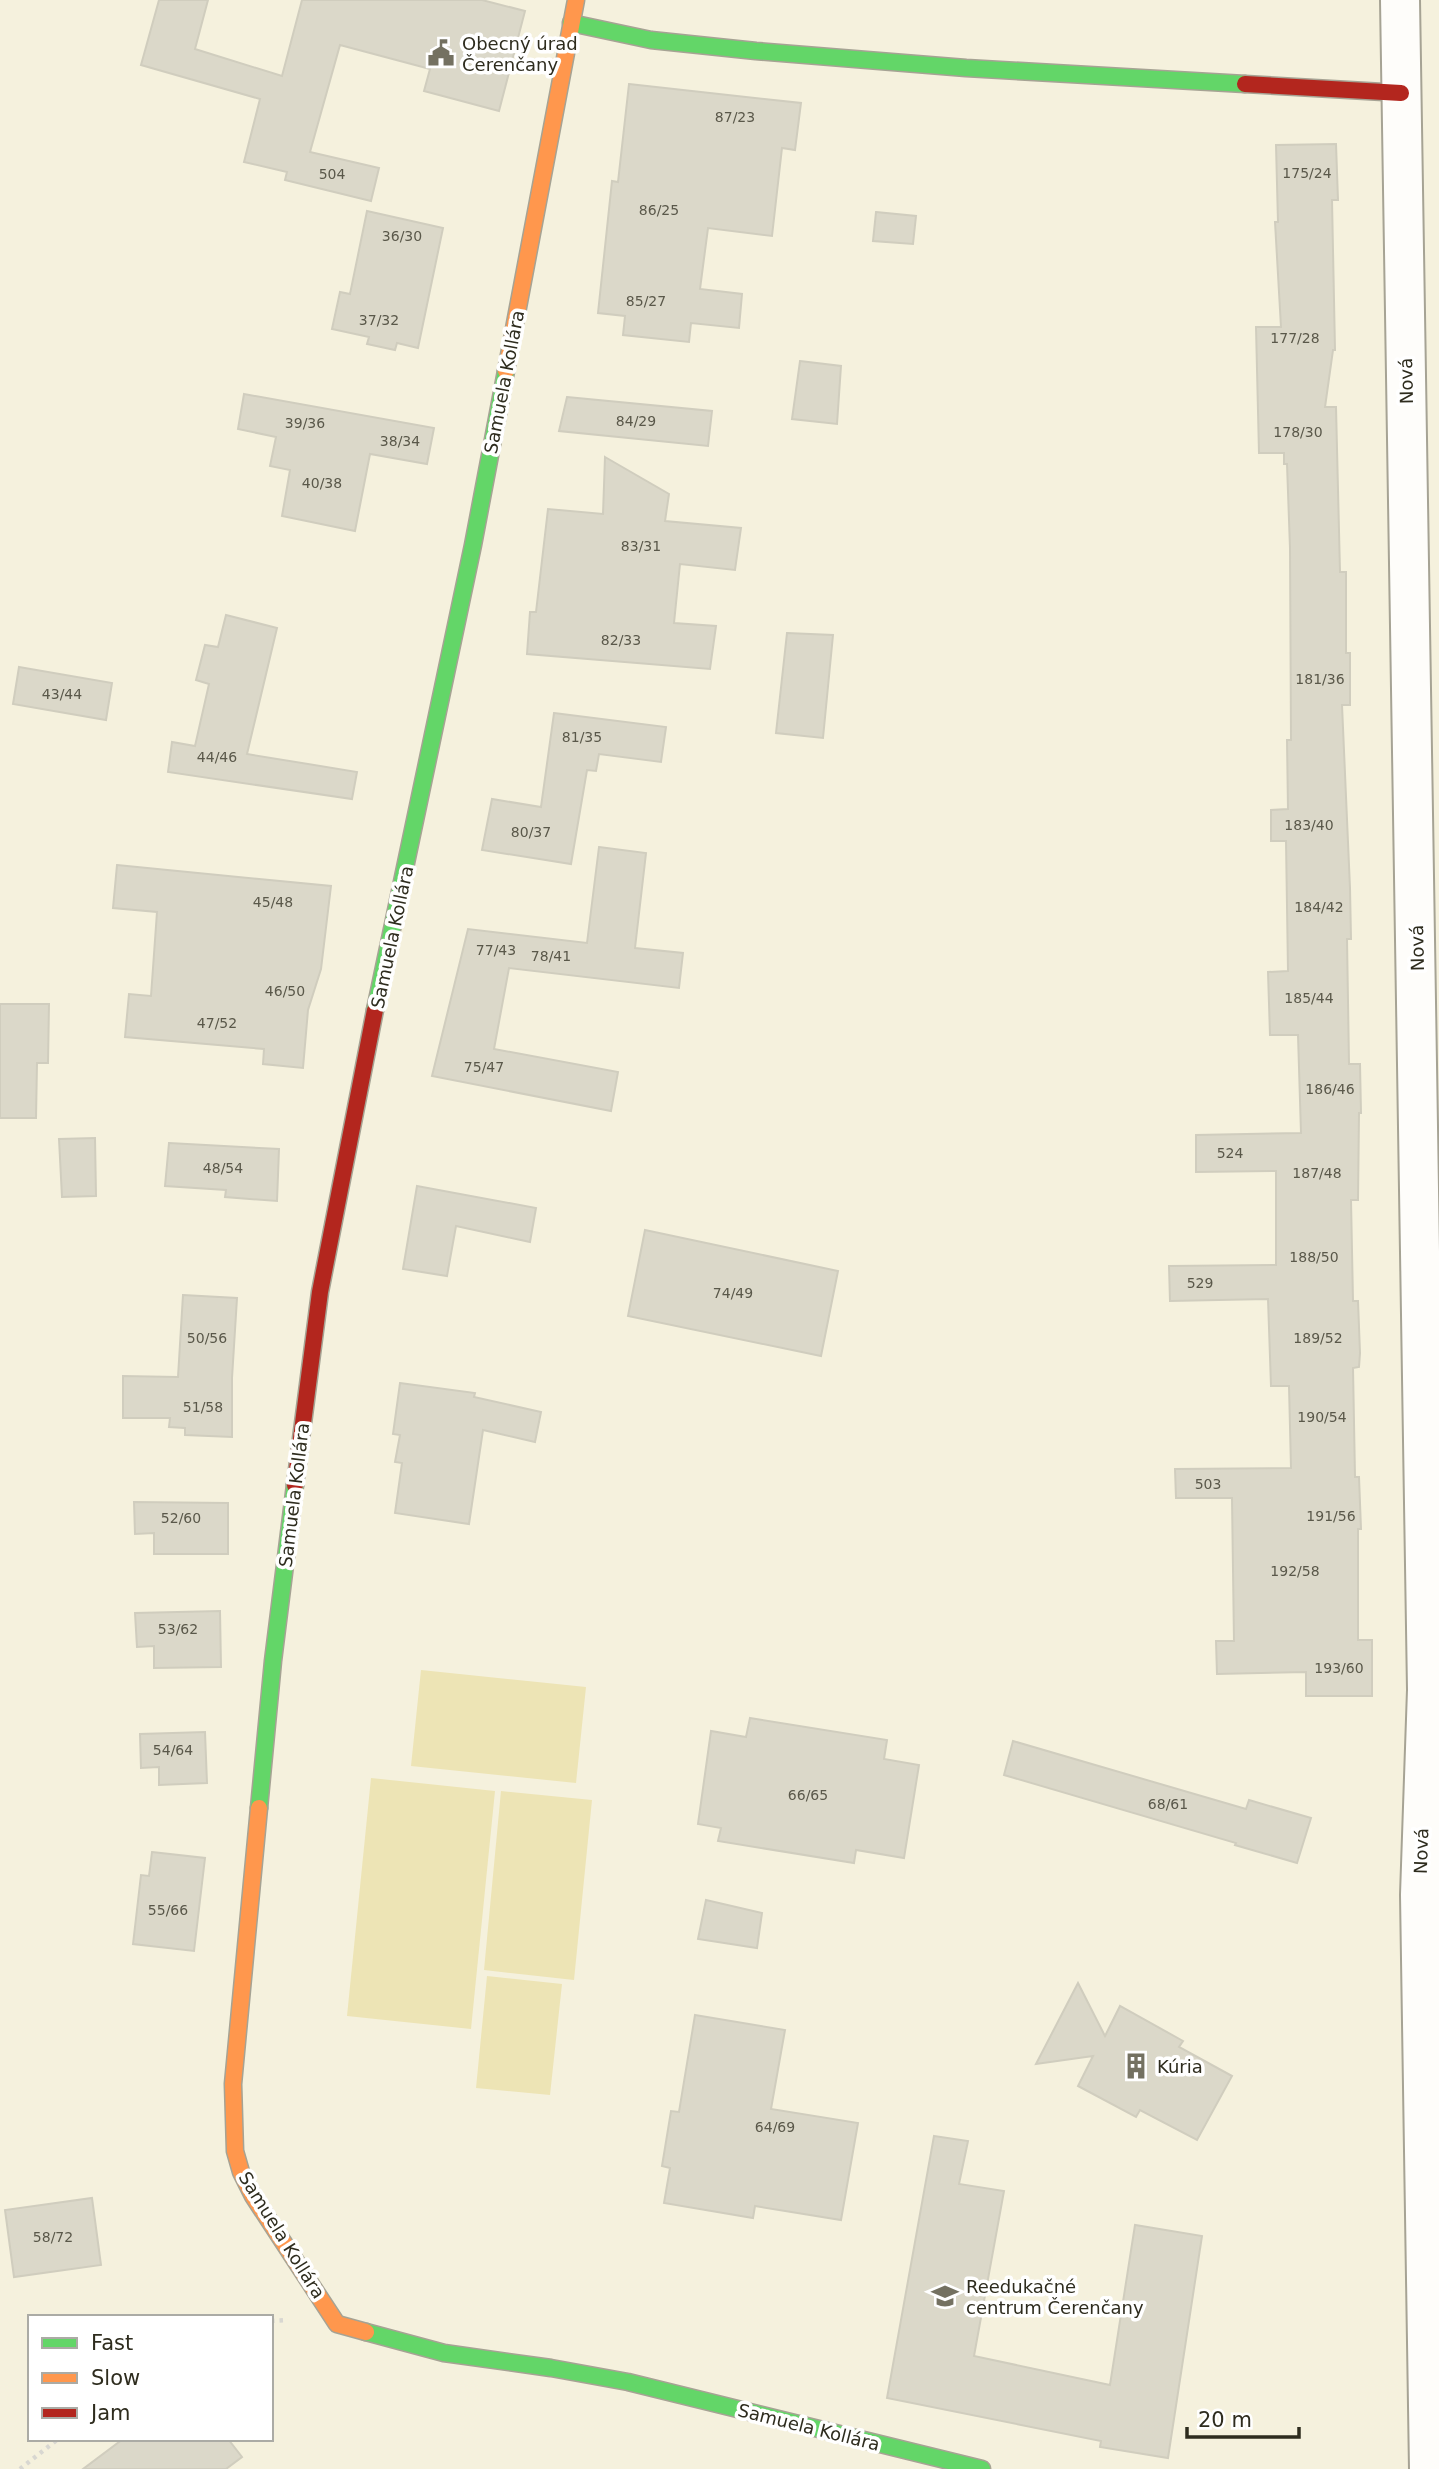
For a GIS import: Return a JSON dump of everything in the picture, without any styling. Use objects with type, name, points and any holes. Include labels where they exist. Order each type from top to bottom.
[{"type":"street","name":"Samuela Kollára","points":[[576,0],[473,545],[354,1112],[320,1292],[272,1661],[233,2084],[235,2151],[241,2172],[253,2196],[337,2324],[444,2353],[628,2382],[982,2469]]},
{"type":"street","name":"Nová","points":[[1400,0],[1427,1690],[1420,1895],[1429,2469]]},
{"type":"street","points":[[571,23],[651,40],[755,51],[966,68],[1401,93]]},
{"type":"path","points":[[20,2469],[55,2441]]},
{"type":"shaded area","points":[[421,1670],[586,1687],[576,1783],[411,1766]]},
{"type":"shaded area","points":[[371,1778],[495,1791],[471,2029],[347,2016]]},
{"type":"shaded area","points":[[501,1791],[592,1800],[574,1980],[484,1970]]},
{"type":"shaded area","points":[[487,1976],[562,1984],[550,2095],[476,2088]]},
{"type":"building","points":[[159,0],[208,0],[195,49],[282,76],[302,0],[482,0],[525,11],[499,111],[424,91],[430,69],[340,45],[310,152],[379,168],[371,201],[285,180],[287,172],[244,162],[260,99],[141,65]]},
{"type":"building","points":[[629,84],[801,103],[795,150],[782,148],[772,236],[708,228],[700,289],[742,294],[739,328],[691,323],[689,342],[623,335],[625,316],[598,313],[612,181],[618,182]]},
{"type":"building","points":[[1336,144],[1338,200],[1332,200],[1335,350],[1325,407],[1336,407],[1340,572],[1346,572],[1346,653],[1350,653],[1350,705],[1342,705],[1351,939],[1347,939],[1349,1064],[1360,1064],[1361,1113],[1358,1200],[1351,1200],[1353,1301],[1358,1301],[1360,1353],[1359,1367],[1353,1368],[1355,1477],[1359,1477],[1361,1529],[1358,1529],[1358,1640],[1372,1640],[1372,1696],[1306,1696],[1306,1672],[1217,1674],[1216,1641],[1234,1641],[1232,1498],[1176,1498],[1175,1469],[1291,1468],[1289,1386],[1271,1386],[1268,1299],[1170,1301],[1169,1266],[1276,1265],[1276,1171],[1196,1172],[1196,1135],[1301,1133],[1298,1035],[1270,1035],[1268,972],[1288,971],[1286,841],[1271,841],[1271,810],[1288,809],[1287,740],[1291,740],[1290,548],[1287,464],[1284,464],[1284,453],[1259,453],[1256,327],[1281,327],[1275,222],[1278,222],[1276,145]]},
{"type":"building","points":[[367,211],[443,228],[418,348],[397,343],[395,350],[367,344],[369,337],[332,329],[340,292],[350,294]]},
{"type":"building","points":[[876,212],[916,216],[913,244],[873,241]]},
{"type":"building","points":[[800,361],[841,366],[837,424],[792,419]]},
{"type":"building","points":[[244,394],[434,428],[427,464],[370,454],[355,531],[282,516],[290,470],[270,466],[276,437],[238,429]]},
{"type":"building","points":[[567,397],[712,411],[708,446],[559,431]]},
{"type":"building","points":[[605,457],[669,494],[665,521],[741,528],[735,570],[680,564],[674,623],[716,626],[710,669],[527,654],[530,612],[536,612],[548,509],[603,514]]},
{"type":"building","points":[[226,615],[277,628],[247,754],[357,772],[352,799],[168,772],[172,742],[195,746],[209,684],[196,680],[205,645],[218,647]]},
{"type":"building","points":[[787,633],[833,635],[823,738],[776,733]]},
{"type":"building","points":[[19,667],[112,683],[106,720],[13,704]]},
{"type":"building","points":[[554,713],[666,727],[661,762],[599,754],[596,771],[587,770],[571,864],[482,850],[492,799],[541,807]]},
{"type":"building","points":[[599,847],[646,853],[635,948],[683,953],[679,988],[509,968],[494,1049],[618,1072],[611,1111],[432,1076],[468,929],[587,943]]},
{"type":"building","points":[[117,865],[331,886],[321,969],[308,1010],[303,1068],[263,1064],[264,1049],[125,1037],[129,994],[151,996],[157,912],[113,908]]},
{"type":"building","points":[[0,1004],[49,1004],[48,1063],[37,1063],[36,1118],[0,1118]]},
{"type":"building","points":[[95,1138],[96,1196],[62,1197],[59,1139]]},
{"type":"building","points":[[169,1143],[279,1149],[277,1201],[225,1197],[226,1190],[165,1186]]},
{"type":"building","points":[[417,1186],[536,1208],[530,1242],[456,1226],[447,1276],[403,1269]]},
{"type":"building","points":[[645,1230],[838,1271],[821,1356],[628,1316]]},
{"type":"building","points":[[183,1295],[237,1298],[232,1378],[232,1437],[185,1435],[185,1428],[169,1427],[170,1418],[123,1418],[123,1376],[178,1377]]},
{"type":"building","points":[[400,1383],[475,1393],[474,1397],[541,1412],[535,1442],[483,1430],[469,1524],[395,1513],[402,1463],[395,1462],[400,1435],[393,1434]]},
{"type":"building","points":[[134,1502],[228,1503],[228,1554],[154,1554],[154,1533],[135,1534]]},
{"type":"building","points":[[220,1611],[221,1667],[154,1668],[154,1646],[137,1647],[135,1613]]},
{"type":"building","points":[[750,1718],[887,1740],[884,1759],[919,1765],[904,1858],[856,1850],[854,1863],[718,1841],[721,1828],[698,1824],[711,1731],[746,1737]]},
{"type":"building","points":[[205,1732],[207,1783],[159,1785],[159,1767],[141,1768],[140,1734]]},
{"type":"building","points":[[1013,1741],[1246,1809],[1249,1800],[1311,1818],[1297,1863],[1004,1775]]},
{"type":"building","points":[[152,1852],[205,1858],[194,1951],[133,1944],[141,1875],[149,1876]]},
{"type":"building","points":[[706,1900],[762,1913],[757,1948],[698,1939]]},
{"type":"building","name":"Kúria","points":[[1078,1983],[1105,2036],[1120,2006],[1183,2041],[1179,2047],[1232,2076],[1197,2140],[1140,2110],[1136,2117],[1078,2086],[1093,2056],[1036,2064]]},
{"type":"building","points":[[695,2015],[785,2030],[771,2109],[858,2123],[841,2220],[755,2206],[753,2218],[664,2203],[670,2168],[662,2166],[671,2111],[679,2112]]},
{"type":"building","name":"Reedukačné centrum Čerenčany","points":[[934,2136],[968,2141],[959,2184],[1004,2191],[974,2356],[1110,2385],[1135,2225],[1202,2236],[1168,2458],[1100,2447],[1101,2441],[887,2398]]},
{"type":"building","points":[[92,2198],[101,2265],[14,2277],[5,2210]]},
{"type":"building","points":[[120,2441],[230,2441],[242,2457],[226,2469],[83,2469]]},
{"type":"traffic: fast","points":[[571,23],[651,40],[756,51],[966,68],[1245,84]]},
{"type":"traffic: fast","points":[[375,1010],[473,545],[506,371]]},
{"type":"traffic: fast","points":[[259,1808],[273,1661],[295,1485]]},
{"type":"traffic: fast","points":[[366,2332],[444,2353],[628,2382],[982,2469]]},
{"type":"traffic: slow","points":[[506,371],[576,0]]},
{"type":"traffic: slow","points":[[259,1808],[233,2084],[235,2151],[241,2172],[253,2196],[337,2324],[366,2332]]},
{"type":"traffic: jam","points":[[1245,84],[1401,93]]},
{"type":"traffic: jam","points":[[295,1485],[320,1292],[375,1010]]},
{"type":"place","name":"Obecný úrad Čerenčany","points":[[441,53]]},
{"type":"place","name":"Kúria","points":[[1136,2066]]},
{"type":"place","name":"Reedukačné centrum Čerenčany","points":[[945,2296]]}]
